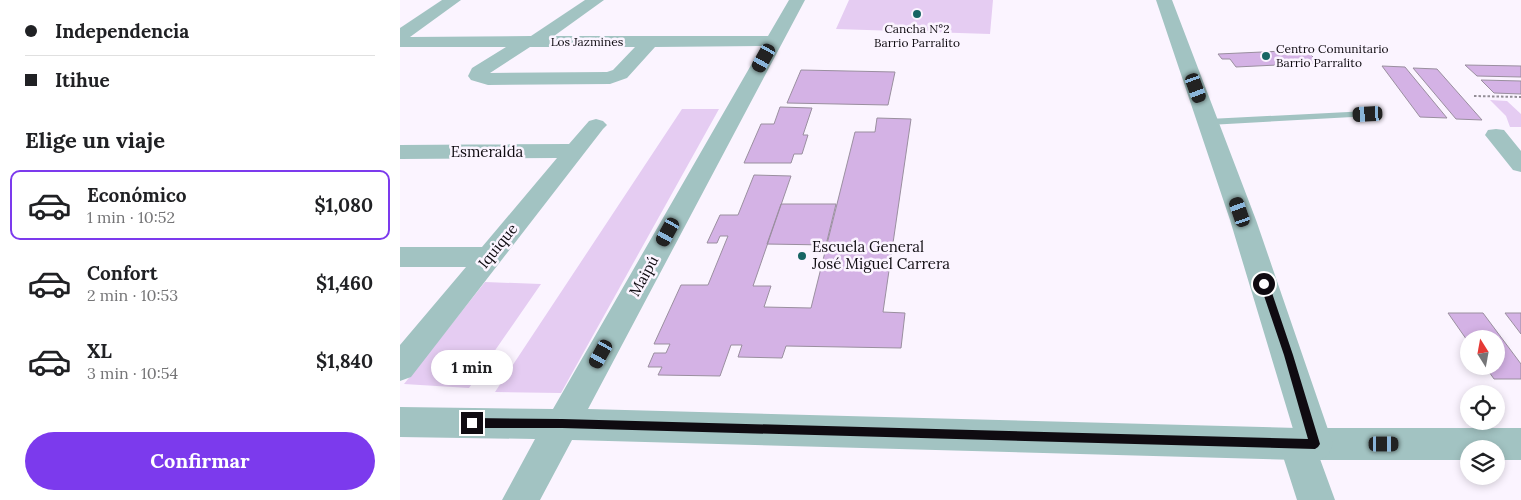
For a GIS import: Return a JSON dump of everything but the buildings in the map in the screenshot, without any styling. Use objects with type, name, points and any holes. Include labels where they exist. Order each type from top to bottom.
[{"type":"street","points":[[400,36],[454,0]]},
{"type":"street","points":[[596,0],[479,72],[478,76],[488,79],[610,78],[620,74],[650,42]]},
{"type":"street","name":"Maipú","points":[[520,500],[797,0]]},
{"type":"street","points":[[1164,0],[1209,122],[1288,355],[1316,500]]},
{"type":"street","name":"Los Jazmines","points":[[400,42],[774,41]]},
{"type":"street","name":"Iquique","points":[[400,368],[596,125]]},
{"type":"street","points":[[1496,135],[1521,165]]},
{"type":"street","name":"Esmeralda","points":[[400,152],[574,151]]},
{"type":"street","points":[[400,257],[489,257]]},
{"type":"street","points":[[400,422],[562,424],[1306,444],[1521,444]]},
{"type":"lane","points":[[1209,122],[1368,114]]},
{"type":"path","points":[[1474,96],[1521,97]]},
{"type":"shaded area","name":"Cancha N°2 Barrio Parralito","points":[[849,0],[993,0],[990,34],[836,29]]},
{"type":"shaded area","points":[[1490,100],[1507,101],[1521,114],[1521,127],[1510,127],[1506,116]]},
{"type":"shaded area","points":[[682,109],[719,109],[561,393],[495,392]]},
{"type":"shaded area","points":[[485,282],[541,284],[469,388],[404,384]]},
{"type":"place","name":"Cancha N°2 Barrio Parralito","points":[[917,14]]},
{"type":"place","name":"Centro Comunitario Barrio Parralito","points":[[1266,56]]},
{"type":"place","name":"Escuela General José Miguel Carrera","points":[[802,256]]},
{"type":"route","points":[[472,423],[1315,444],[1264,284]]}]
